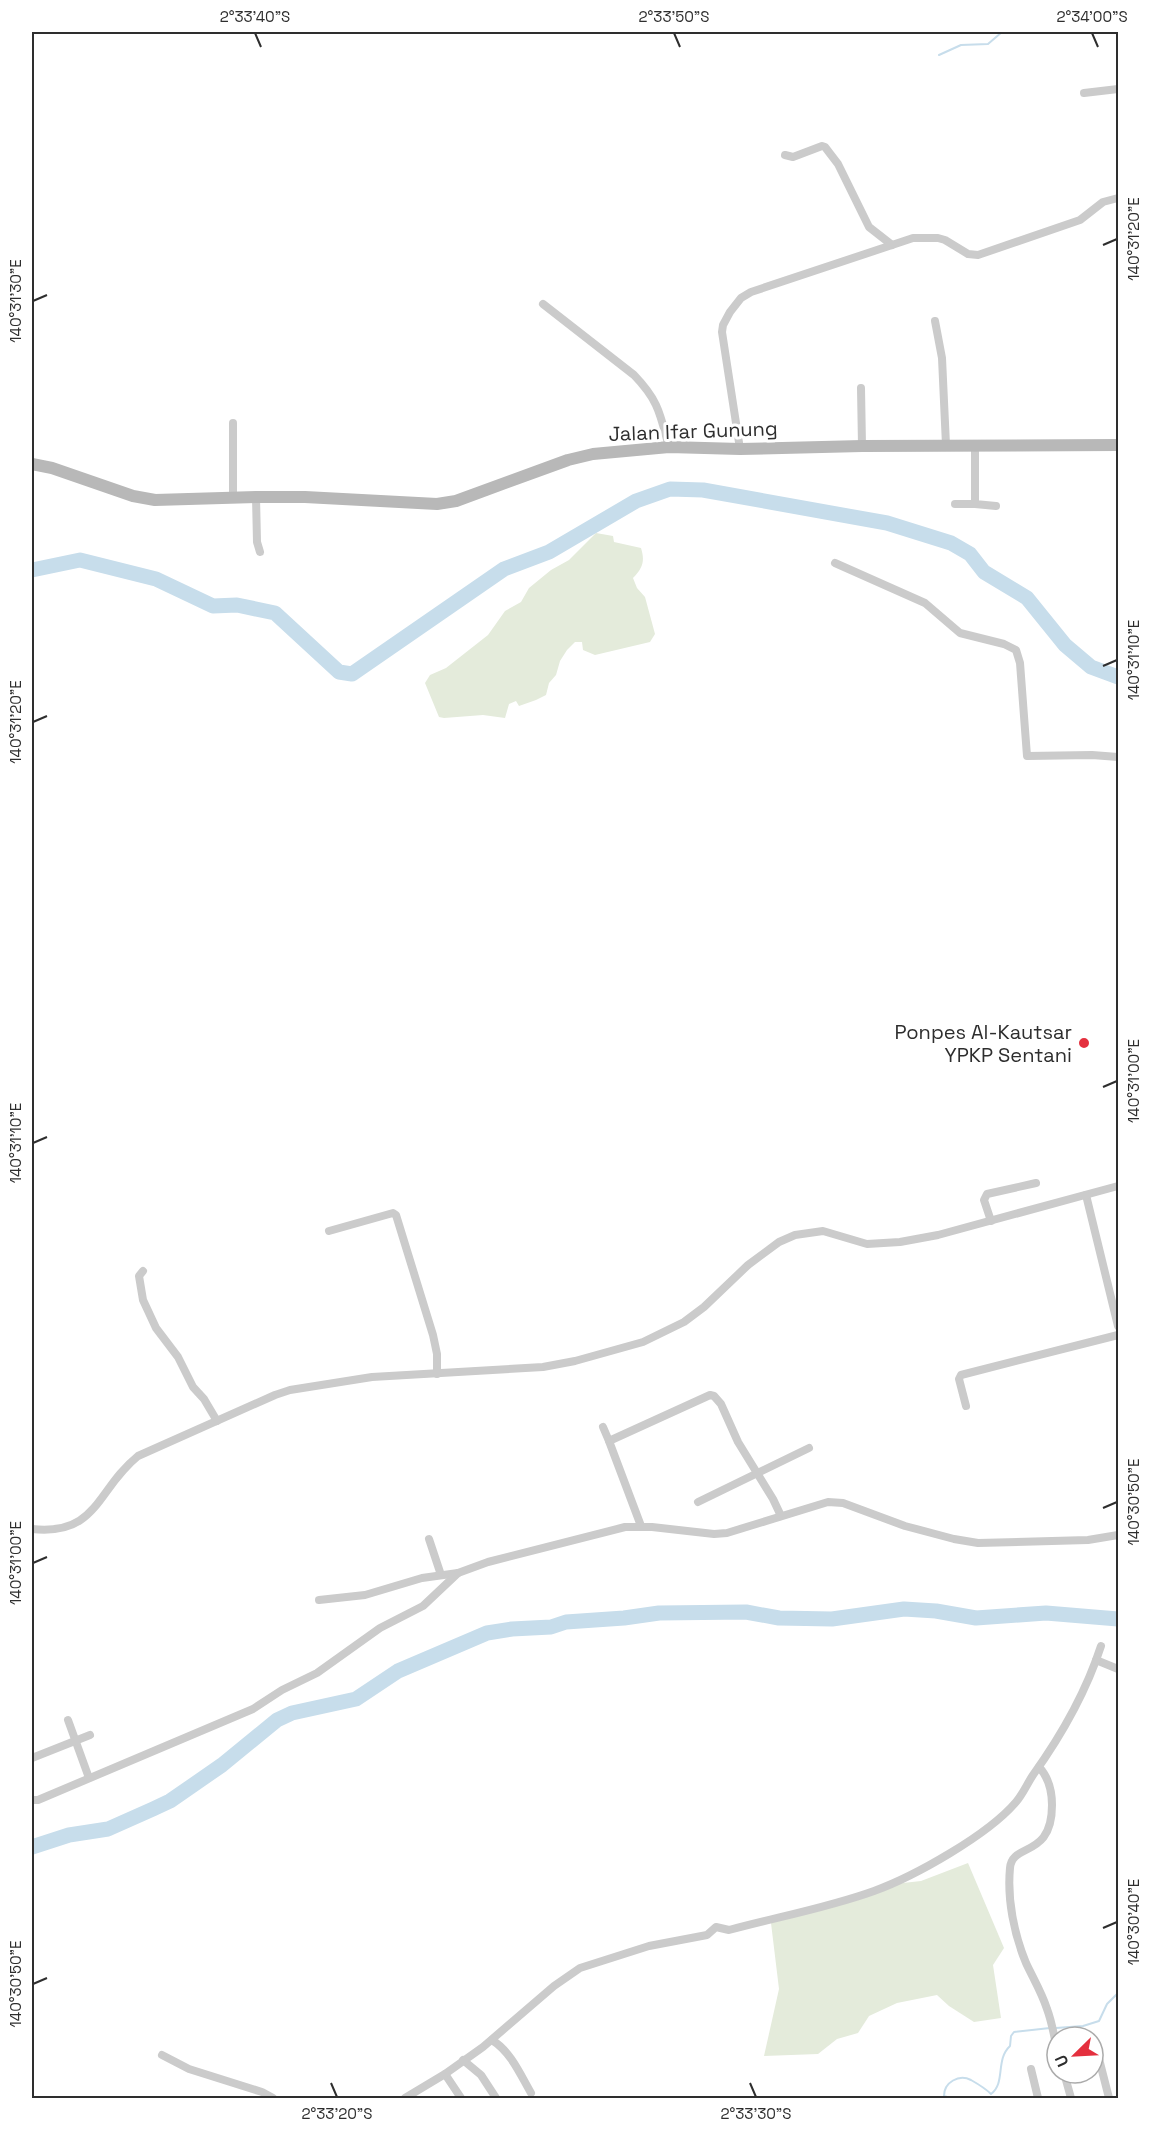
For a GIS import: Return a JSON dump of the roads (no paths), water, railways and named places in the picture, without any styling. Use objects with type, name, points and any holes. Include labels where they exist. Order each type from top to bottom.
[{"type":"street","points":[[1084,93],[1119,89]]},
{"type":"street","points":[[785,155],[793,157],[822,146],[825,147],[838,164],[869,227],[892,245]]},
{"type":"street","points":[[740,448],[722,332],[730,312],[741,298],[751,292],[913,238],[938,238],[968,254],[978,255],[1080,220],[1103,202],[1119,198]]},
{"type":"street","points":[[543,304],[634,375],[647,388],[657,404],[669,447]]},
{"type":"street","points":[[935,321],[942,358],[946,446]]},
{"type":"street","points":[[861,388],[862,446]]},
{"type":"street","points":[[233,423],[233,497]]},
{"type":"street","points":[[975,445],[975,504]]},
{"type":"street","name":"Jalan Ifar Gunung","points":[[32,464],[52,468],[133,496],[155,500],[255,497],[448,502],[568,460],[593,454],[669,447],[1119,445]]},
{"type":"street","points":[[255,497],[257,542],[260,552]]},
{"type":"street","points":[[955,504],[996,506]]},
{"type":"street","points":[[835,563],[925,603],[960,633],[1004,644],[1016,650],[1020,663],[1027,756],[1119,757]]},
{"type":"street","points":[[991,1221],[984,1200],[987,1194],[1036,1183]]},
{"type":"street","points":[[32,1529],[59,1529],[77,1523],[91,1512],[124,1467],[138,1456],[260,1401],[290,1390],[372,1377],[543,1367],[643,1342],[690,1318],[764,1253],[779,1242],[802,1233],[833,1232],[867,1244],[927,1238],[1119,1186]]},
{"type":"street","points":[[1086,1195],[1119,1326]]},
{"type":"street","points":[[329,1231],[393,1213],[396,1215],[433,1335],[437,1354],[437,1374]]},
{"type":"street","points":[[143,1271],[139,1276],[142,1293],[152,1320],[217,1421]]},
{"type":"street","points":[[966,1406],[959,1380],[961,1374],[1119,1335]]},
{"type":"street","points":[[609,1441],[710,1395],[714,1396],[721,1404],[738,1442],[781,1516]]},
{"type":"street","points":[[603,1427],[641,1526]]},
{"type":"street","points":[[698,1502],[809,1448]]},
{"type":"street","points":[[319,1600],[365,1595],[422,1578],[458,1573],[488,1562],[528,1554],[610,1530],[641,1526],[714,1534],[747,1527],[813,1505],[836,1502],[905,1526],[978,1543],[1088,1540],[1119,1535]]},
{"type":"street","points":[[429,1539],[441,1575]]},
{"type":"street","points":[[32,1800],[38,1800],[253,1709],[282,1690],[317,1673],[380,1628],[423,1606],[458,1573]]},
{"type":"street","points":[[405,2098],[420,2095],[492,2040],[548,1991],[580,1968],[649,1946],[707,1935],[716,1927],[729,1930],[856,1897],[901,1879],[962,1844],[1006,1812],[1020,1797],[1074,1707],[1101,1646]]},
{"type":"street","points":[[1096,1660],[1119,1669]]},
{"type":"street","points":[[68,1720],[89,1778]]},
{"type":"street","points":[[32,1758],[90,1735]]},
{"type":"street","points":[[1039,1767],[1050,1783],[1052,1818],[1044,1839],[1033,1848],[1017,1854],[1012,1859],[1010,1894],[1012,1913],[1023,1954],[1052,2025]]},
{"type":"street","points":[[492,2040],[500,2045],[509,2056],[531,2093]]},
{"type":"street","points":[[162,2055],[189,2069],[262,2092],[273,2098]]},
{"type":"street","points":[[463,2060],[481,2075],[496,2098]]},
{"type":"street","points":[[1031,2069],[1038,2098]]},
{"type":"street","points":[[445,2074],[461,2098]]},
{"type":"street","points":[[1105,2082],[1109,2098]]},
{"type":"waterway","points":[[939,55],[961,45],[988,44],[1002,32]]},
{"type":"waterway","points":[[32,570],[80,560],[156,579],[213,606],[237,605],[275,613],[339,672],[352,674],[504,569],[549,552],[636,501],[670,489],[703,490],[887,523],[951,543],[970,554],[984,572],[1027,598],[1065,645],[1091,667],[1118,677]]},
{"type":"waterway","points":[[32,1847],[69,1835],[108,1829],[153,1809],[170,1801],[222,1765],[277,1720],[292,1713],[356,1699],[398,1671],[487,1633],[551,1627],[566,1622],[659,1613],[746,1612],[779,1618],[832,1619],[904,1609],[936,1611],[976,1618],[1046,1613],[1118,1619]]},
{"type":"waterway","points":[[1086,2025],[1099,2021],[1107,2004],[1118,1993]]},
{"type":"waterway","points":[[950,2098],[944,2096],[949,2083],[962,2078],[971,2080],[991,2094],[998,2084],[1003,2058],[1014,2032],[1045,2029]]},
{"type":"place","name":"Ponpes Al-Kautsar YPKP Sentani","points":[[1084,1043]]}]
